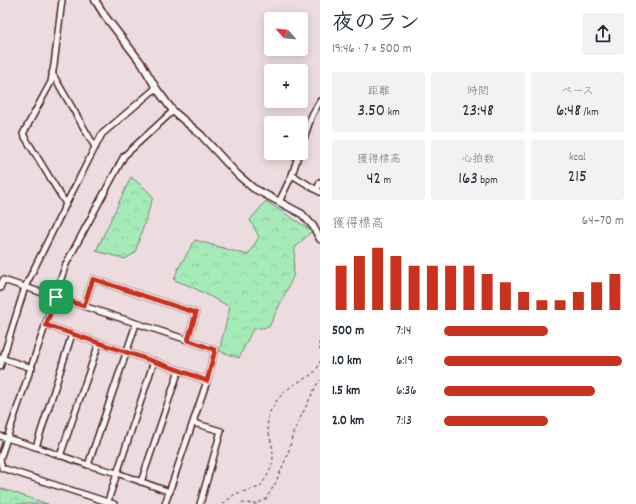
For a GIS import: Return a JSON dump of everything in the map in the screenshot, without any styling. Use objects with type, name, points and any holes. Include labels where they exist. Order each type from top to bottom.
[{"type":"street","points":[[62,0],[51,82],[23,134],[66,204]]},
{"type":"street","points":[[95,0],[105,16],[142,64],[156,88],[173,111],[201,135],[237,174],[253,188],[302,214],[313,226],[320,238]]},
{"type":"street","points":[[52,73],[95,147]]},
{"type":"street","points":[[0,367],[1,358],[25,287],[102,134],[156,88]]},
{"type":"street","points":[[308,127],[312,115],[320,101]]},
{"type":"street","points":[[114,504],[2,468],[0,459],[66,264],[124,156],[173,111]]},
{"type":"street","points":[[279,202],[292,175],[297,160]]},
{"type":"street","points":[[292,175],[319,191],[320,182]]},
{"type":"street","points":[[84,306],[93,279],[100,281],[196,313],[188,340]]},
{"type":"street","points":[[0,288],[3,280],[215,350],[194,423],[165,504]]},
{"type":"street","points":[[88,465],[136,324]]},
{"type":"street","points":[[46,325],[99,344],[154,361],[207,381]]},
{"type":"street","points":[[36,447],[72,334]]},
{"type":"street","points":[[60,456],[99,344]]},
{"type":"street","points":[[1,358],[32,368]]},
{"type":"street","points":[[107,503],[154,361]]},
{"type":"street","points":[[141,482],[179,370]]},
{"type":"street","points":[[194,423],[222,431],[200,504]]},
{"type":"street","points":[[0,436],[170,492]]},
{"type":"path","points":[[320,336],[320,350]]},
{"type":"path","points":[[223,504],[235,494],[260,487],[268,475],[273,457],[268,431],[270,412],[280,396],[297,382],[309,378],[318,369],[320,361]]},
{"type":"path","points":[[242,504],[256,504],[266,498],[275,484],[288,454],[293,433],[320,380]]},
{"type":"green space","points":[[131,177],[153,197],[135,253],[125,259],[96,251]]},
{"type":"green space","points":[[266,201],[312,231],[295,248],[293,277],[269,327],[253,329],[239,358],[219,351],[230,307],[190,286],[174,280],[178,269],[195,240],[248,255],[259,237],[250,220]]},
{"type":"green space","points":[[0,488],[48,504],[0,504]]},
{"type":"route","points":[[93,279],[196,313],[188,340],[215,350],[207,381],[46,325],[56,297],[84,306],[93,279]]}]
